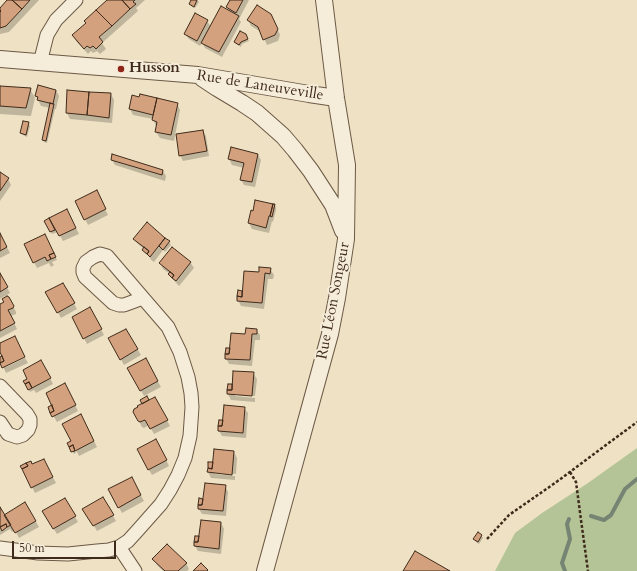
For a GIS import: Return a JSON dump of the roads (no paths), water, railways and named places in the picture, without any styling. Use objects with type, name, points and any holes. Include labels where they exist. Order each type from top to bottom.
[{"type":"street","points":[[41,62],[47,35],[56,20],[76,0]]},
{"type":"street","name":"Rue Léon Songeur","points":[[265,571],[330,334],[346,240],[347,165],[336,98],[324,0]]},
{"type":"street","name":"Rue de Laneuveville","points":[[0,59],[198,75],[336,98]]},
{"type":"street","points":[[198,75],[256,112],[283,136],[311,171],[332,206],[346,240]]},
{"type":"street","points":[[0,548],[38,553],[68,554],[97,552],[119,547],[128,541],[138,530],[161,504],[170,490],[185,458],[190,436],[192,407],[191,393],[188,377],[180,352],[168,327],[107,256],[100,254],[92,257],[86,262],[83,268],[84,276],[113,303],[124,305],[143,298]]},
{"type":"street","points":[[0,386],[27,414],[30,420],[30,425],[28,430],[23,435],[17,437],[8,434],[0,422]]},
{"type":"street","points":[[119,547],[135,571]]},
{"type":"waterway","points":[[591,516],[604,520],[611,515],[625,489],[637,479]]},
{"type":"waterway","points":[[565,571],[562,563],[570,539],[567,524],[569,519]]},
{"type":"place","name":"Husson","points":[[121,69]]}]
